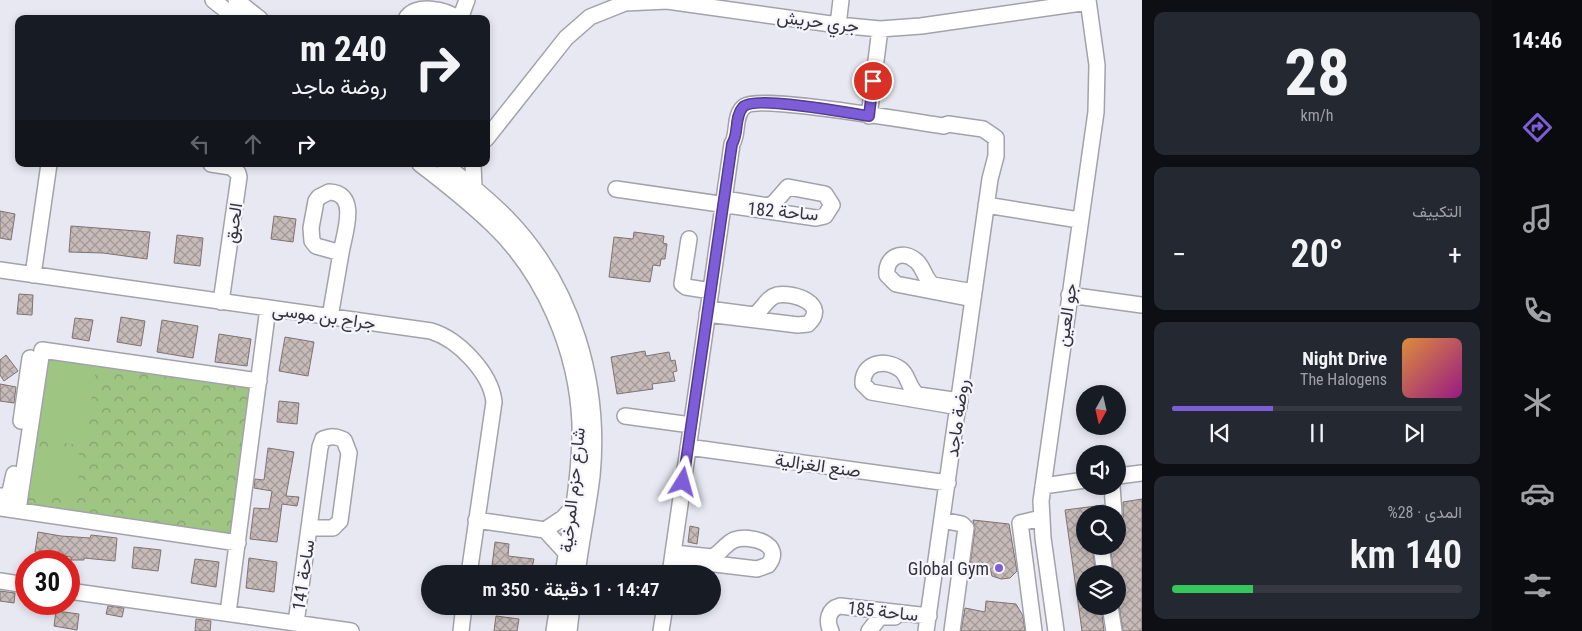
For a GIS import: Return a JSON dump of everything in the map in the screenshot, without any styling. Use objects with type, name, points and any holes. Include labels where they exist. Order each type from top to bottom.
[{"type":"street","points":[[213,0],[232,15]]},
{"type":"street","points":[[236,0],[255,15]]},
{"type":"street","points":[[455,15],[460,0]]},
{"type":"street","points":[[455,15],[466,0]]},
{"type":"street","name":"جري حريش","points":[[490,134],[566,38],[580,24],[603,10],[625,3],[646,0],[748,6],[838,25],[880,29],[928,25],[995,7],[1088,1]]},
{"type":"street","points":[[838,25],[842,0]]},
{"type":"street","name":"جو العين","points":[[1056,631],[1041,518],[1043,486],[1097,91],[1095,44],[1088,1]]},
{"type":"street","points":[[409,15],[416,9],[444,15]]},
{"type":"street","points":[[869,116],[880,29]]},
{"type":"street","name":"روضة ماجد","points":[[672,562],[732,144],[738,117],[744,106],[754,103],[782,103],[944,126],[947,129],[975,133],[986,138],[990,150],[990,179],[928,623]]},
{"type":"street","points":[[33,275],[49,167]]},
{"type":"street","name":"الحبق","points":[[221,302],[239,177],[236,170],[231,167]]},
{"type":"street","name":"شارع حزم المرخية","points":[[424,167],[494,226],[522,258],[548,300],[565,344],[574,380],[580,422],[578,474],[564,565]]},
{"type":"street","name":"شارع حزم المرخية","points":[[448,167],[508,219],[535,253],[568,309],[579,340],[587,374],[593,420],[592,476],[578,565]]},
{"type":"street","points":[[472,167],[474,188]]},
{"type":"street","name":"ساحة 182","points":[[792,187],[825,194],[831,201],[828,214],[821,218],[724,202],[768,206],[778,199],[785,189],[792,187]]},
{"type":"street","points":[[616,188],[724,202]]},
{"type":"street","points":[[778,199],[781,208],[788,214]]},
{"type":"street","points":[[986,205],[1079,220]]},
{"type":"street","points":[[689,239],[682,284],[711,291]]},
{"type":"street","points":[[330,317],[341,253]]},
{"type":"street","points":[[906,256],[916,260],[933,285],[974,295],[912,289],[890,280],[887,275],[888,262],[892,257],[906,256]]},
{"type":"street","name":"جراح بن موسى","points":[[0,270],[444,335],[465,352],[485,378],[493,393],[494,410],[470,565]]},
{"type":"street","points":[[912,289],[920,282],[924,272]]},
{"type":"street","points":[[783,295],[805,299],[813,305],[814,315],[808,324],[798,326],[708,311],[754,315],[772,297],[783,295]]},
{"type":"street","points":[[1069,295],[1142,305]]},
{"type":"street","points":[[228,613],[268,308]]},
{"type":"street","points":[[763,308],[767,316],[774,323]]},
{"type":"street","points":[[18,510],[42,350],[259,381]]},
{"type":"street","points":[[0,496],[9,496],[12,488],[30,358]]},
{"type":"street","points":[[887,364],[900,369],[918,395],[959,404],[878,394],[862,384],[865,370],[871,365],[887,364]]},
{"type":"street","points":[[899,398],[908,382]]},
{"type":"street","points":[[625,416],[691,425]]},
{"type":"street","name":"ساحة 141","points":[[296,623],[320,447],[323,439],[330,436],[337,437],[344,440],[349,453],[340,521],[333,528],[309,528]]},
{"type":"street","name":"صنع الغزالية","points":[[688,447],[948,483]]},
{"type":"street","points":[[1126,475],[1142,473]]},
{"type":"street","points":[[1043,486],[1076,481]]},
{"type":"street","points":[[545,530],[563,518],[573,507]]},
{"type":"street","points":[[0,508],[238,543]]},
{"type":"street","points":[[1034,631],[1020,524],[1022,521],[1041,518]]},
{"type":"street","points":[[476,520],[545,530],[566,554]]},
{"type":"street","points":[[942,520],[962,524],[966,528],[952,631]]},
{"type":"street","points":[[745,539],[766,543],[772,550],[772,561],[764,568],[757,569],[672,562],[709,558],[732,541],[745,539]]},
{"type":"street","points":[[723,549],[733,566]]},
{"type":"street","points":[[0,581],[15,583]]},
{"type":"street","points":[[80,593],[351,631]]},
{"type":"street","name":"ساحة 185","points":[[832,631],[828,619],[835,607],[867,608],[928,623]]},
{"type":"street","points":[[867,608],[872,615],[871,628]]},
{"type":"street","points":[[461,631],[463,615]]},
{"type":"street","points":[[554,631],[557,615]]},
{"type":"street","points":[[569,631],[571,615]]},
{"type":"street","points":[[662,631],[664,615]]},
{"type":"street","points":[[1111,615],[1114,631]]},
{"type":"street","name":"ساحة 185","points":[[871,628],[877,619],[883,616],[928,623]]},
{"type":"green space","points":[[45,353],[254,382],[234,538],[23,508]]},
{"type":"green space","points":[[48,354],[97,362],[84,446],[34,438]]},
{"type":"green space","points":[[35,447],[82,455],[75,501],[28,493]]},
{"type":"building","points":[[0,211],[15,214],[11,240],[0,238]]},
{"type":"building","points":[[274,216],[296,219],[293,242],[271,239]]},
{"type":"building","points":[[71,226],[150,232],[147,259],[103,253],[69,252]]},
{"type":"building","points":[[634,232],[664,236],[663,243],[667,244],[665,259],[661,259],[660,266],[653,265],[650,282],[609,277],[614,237],[633,239]]},
{"type":"building","points":[[177,235],[203,238],[200,266],[174,263]]},
{"type":"building","points":[[19,294],[33,295],[32,315],[17,314]]},
{"type":"building","points":[[121,317],[145,321],[141,346],[117,342]]},
{"type":"building","points":[[75,318],[93,320],[89,341],[72,338]]},
{"type":"building","points":[[162,320],[198,326],[193,358],[157,352]]},
{"type":"building","points":[[219,334],[251,339],[247,366],[215,362]]},
{"type":"building","points":[[285,337],[314,342],[308,376],[279,371]]},
{"type":"building","points":[[645,351],[646,356],[669,352],[671,361],[675,360],[677,371],[673,372],[675,381],[652,384],[653,389],[617,394],[611,357]]},
{"type":"building","points":[[6,355],[18,371],[4,381],[0,375],[0,360]]},
{"type":"building","points":[[0,384],[16,387],[14,403],[0,401]]},
{"type":"building","points":[[279,401],[299,403],[297,424],[277,422]]},
{"type":"building","points":[[268,448],[294,452],[286,496],[299,497],[297,506],[282,504],[277,542],[250,539],[254,508],[269,509],[272,491],[254,488],[255,479],[264,480]]},
{"type":"building","points":[[1142,499],[1142,631],[1123,631],[1120,615],[1126,615],[1126,565],[1113,565],[1111,555],[1126,555],[1126,505],[1123,505],[1123,502]]},
{"type":"building","points":[[1076,509],[1076,555],[1093,555],[1095,565],[1076,565],[1076,588],[1065,510]]},
{"type":"building","points":[[973,520],[1009,524],[1017,571],[1010,578],[1001,579],[992,576],[990,568],[970,565],[975,529]]},
{"type":"building","points":[[690,526],[699,528],[697,544],[688,542]]},
{"type":"building","points":[[38,532],[61,536],[90,538],[91,535],[117,538],[115,561],[84,558],[84,560],[80,560],[80,550],[35,550]]},
{"type":"building","points":[[495,542],[509,544],[508,556],[534,559],[533,565],[492,565]]},
{"type":"building","points":[[134,547],[161,550],[158,571],[132,568]]},
{"type":"building","points":[[249,558],[277,562],[274,592],[246,588]]},
{"type":"building","points":[[195,559],[219,562],[216,587],[191,583]]},
{"type":"building","points":[[0,591],[15,593],[14,603],[0,601]]},
{"type":"building","points":[[986,601],[1016,604],[1023,616],[1025,631],[961,631],[965,608],[985,612]]},
{"type":"building","points":[[108,606],[124,608],[122,617],[106,614]]},
{"type":"building","points":[[55,615],[79,615],[77,630],[54,626]]},
{"type":"building","points":[[1080,615],[1102,615],[1104,631],[1082,631]]},
{"type":"building","points":[[496,616],[519,619],[517,631],[494,631]]},
{"type":"building","points":[[196,619],[211,621],[210,631],[195,631]]},
{"type":"place","name":"Global Gym","points":[[999,568]]},
{"type":"route","points":[[683,482],[732,144],[734,143],[741,110],[750,103],[780,105],[782,103],[869,116],[873,81]]}]
